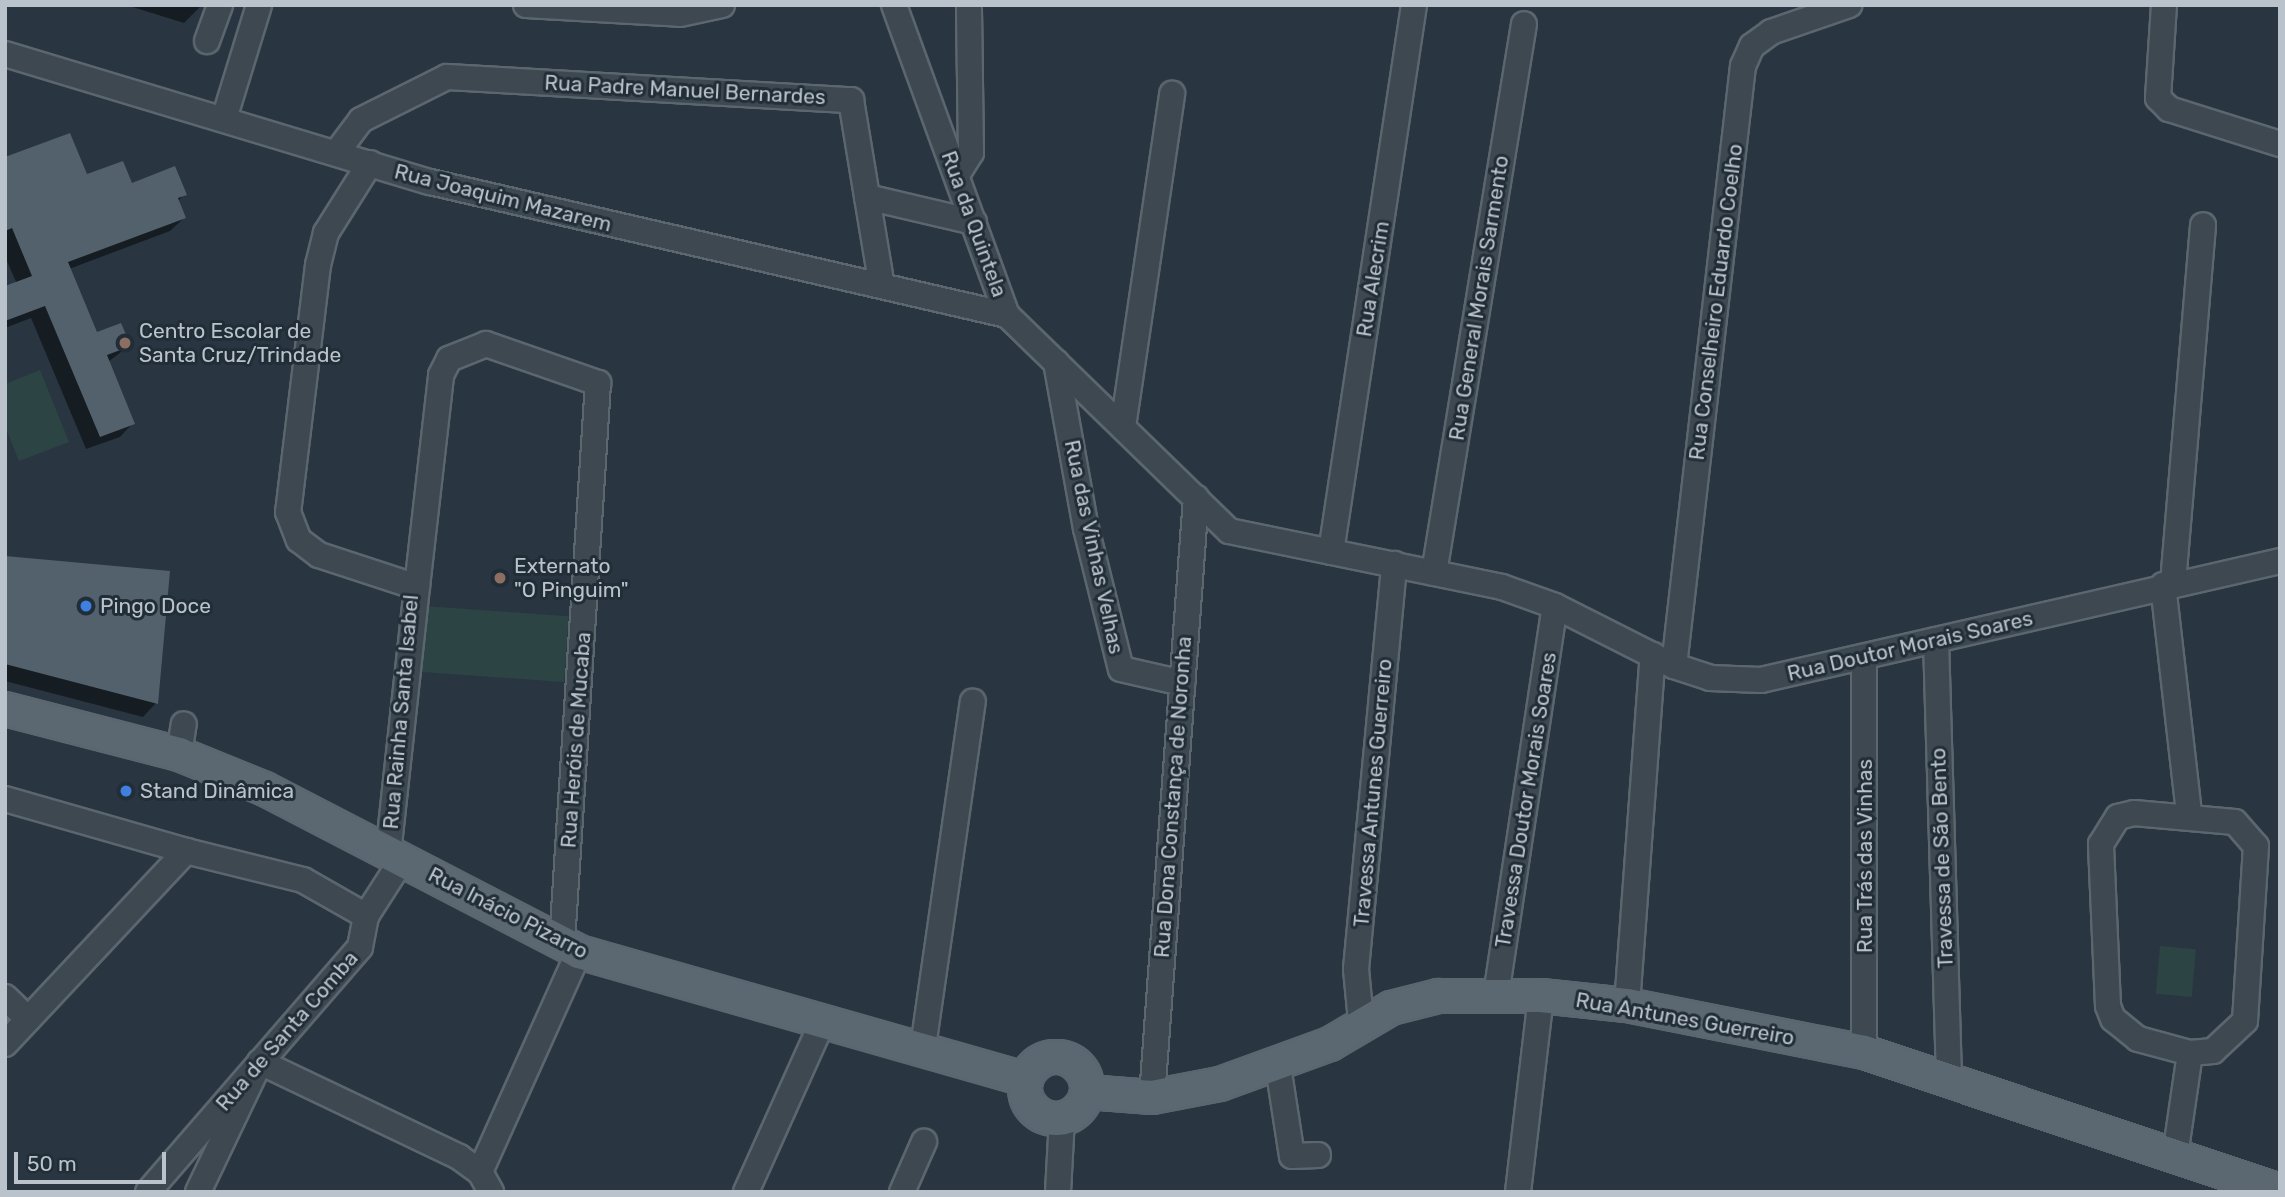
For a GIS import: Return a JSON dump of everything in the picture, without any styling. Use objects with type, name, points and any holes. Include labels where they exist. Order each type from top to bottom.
[{"type":"main road","name":"Rua Inácio Pizarro","points":[[5,709],[181,739],[571,948],[923,1047],[1026,1079]]},
{"type":"main road","name":"Rua Antunes Guerreiro","points":[[1087,1092],[1152,1097],[1278,1066],[1331,1044],[1361,1021],[1438,996],[1541,996],[1628,1005],[1864,1052],[1948,1075],[2280,1191]]},
{"type":"main road","points":[[1062,1058],[1079,1067],[1087,1092],[1079,1110],[1062,1119],[1044,1117],[1029,1105],[1026,1079],[1044,1059],[1062,1058]]},
{"type":"street","points":[[207,41],[220,5]]},
{"type":"street","points":[[224,119],[259,5]]},
{"type":"street","points":[[526,5],[680,14],[722,5]]},
{"type":"street","name":"Rua da Quintela","points":[[894,5],[1007,316],[1196,498]]},
{"type":"street","points":[[957,175],[971,153],[969,5]]},
{"type":"street","name":"Rua Alecrim","points":[[1331,552],[1414,5]]},
{"type":"street","name":"Rua Conselheiro Eduardo Coelho","points":[[1628,1005],[1664,660],[1743,66],[1752,46],[1771,32],[1849,5]]},
{"type":"street","points":[[2164,5],[2158,98],[2169,109],[2280,144]]},
{"type":"street","name":"Rua General Morais Sarmento","points":[[1434,573],[1524,24]]},
{"type":"street","name":"Rua Joaquim Mazarem","points":[[5,54],[430,182],[1007,316]]},
{"type":"street","name":"Rua Padre Manuel Bernardes","points":[[337,152],[361,120],[447,77],[851,100],[867,197]]},
{"type":"street","points":[[1123,427],[1172,94]]},
{"type":"street","name":"Rua Rainha Santa Isabel","points":[[370,163],[326,233],[317,264],[288,512],[299,540],[319,555],[417,587],[395,856]]},
{"type":"street","points":[[880,275],[867,197],[974,222]]},
{"type":"street","points":[[2189,814],[2169,584],[2203,225]]},
{"type":"street","name":"Rua Heróis de Mucaba","points":[[417,587],[442,375],[449,359],[486,344],[598,383],[571,948]]},
{"type":"street","name":"Rua das Vinhas Velhas","points":[[1056,362],[1121,669],[1182,683]]},
{"type":"street","name":"Rua Doutor Morais Soares","points":[[1196,498],[1229,531],[1434,573],[1555,606],[1664,660],[1710,678],[1761,680],[1864,660],[2169,584],[2280,561]]},
{"type":"street","name":"Rua Dona Constança de Noronha","points":[[1152,1097],[1196,498]]},
{"type":"street","name":"Travessa Antunes Guerreiro","points":[[1361,1021],[1356,969],[1394,565]]},
{"type":"street","name":"Travessa Doutor Morais Soares","points":[[1496,995],[1555,606]]},
{"type":"street","name":"Travessa de São Bento","points":[[1936,640],[1948,1075]]},
{"type":"street","name":"Rua Trás das Vinhas","points":[[1864,660],[1864,1052]]},
{"type":"street","points":[[923,1047],[973,702]]},
{"type":"street","points":[[5,799],[186,851],[303,880],[366,916]]},
{"type":"street","points":[[2189,814],[2235,822],[2256,846],[2245,1021],[2228,1043],[2190,1053],[2138,1039],[2113,1019],[2101,844],[2118,817],[2189,814]]},
{"type":"street","points":[[5,1044],[186,851]]},
{"type":"street","name":"Rua de Santa Comba","points":[[148,1192],[360,947],[366,916],[395,856]]},
{"type":"street","points":[[198,1192],[260,1062],[485,1182],[571,948]]},
{"type":"street","points":[[1518,1192],[1541,996]]},
{"type":"street","points":[[5,998],[28,1019]]},
{"type":"street","points":[[746,1192],[823,1021]]},
{"type":"street","points":[[2175,1156],[2190,1053]]},
{"type":"street","points":[[1278,1066],[1292,1156],[1318,1155]]},
{"type":"street","points":[[1058,1192],[1062,1119]]},
{"type":"street","points":[[902,1192],[924,1142]]},
{"type":"green space","points":[[40,370],[69,442],[19,461],[5,426],[5,384]]},
{"type":"green space","points":[[423,606],[569,616],[564,682],[418,672]]},
{"type":"green space","points":[[2160,946],[2196,949],[2192,997],[2156,994]]},
{"type":"building","points":[[70,133],[87,174],[123,161],[132,183],[175,166],[187,195],[178,198],[186,218],[68,262],[97,332],[121,323],[131,346],[107,355],[135,424],[100,437],[45,306],[5,321],[5,286],[32,276],[12,228],[5,231],[5,157]]},
{"type":"building","name":"Pingo Doce","points":[[5,556],[170,571],[158,704],[5,664]]},
{"type":"place","name":"Centro Escolar de Santa Cruz/Trindade","points":[[125,343]]},
{"type":"place","name":"Externato \"O Pinguim\"","points":[[500,578]]},
{"type":"place","name":"Pingo Doce","points":[[86,606]]},
{"type":"place","name":"Stand Dinâmica","points":[[126,791]]}]
